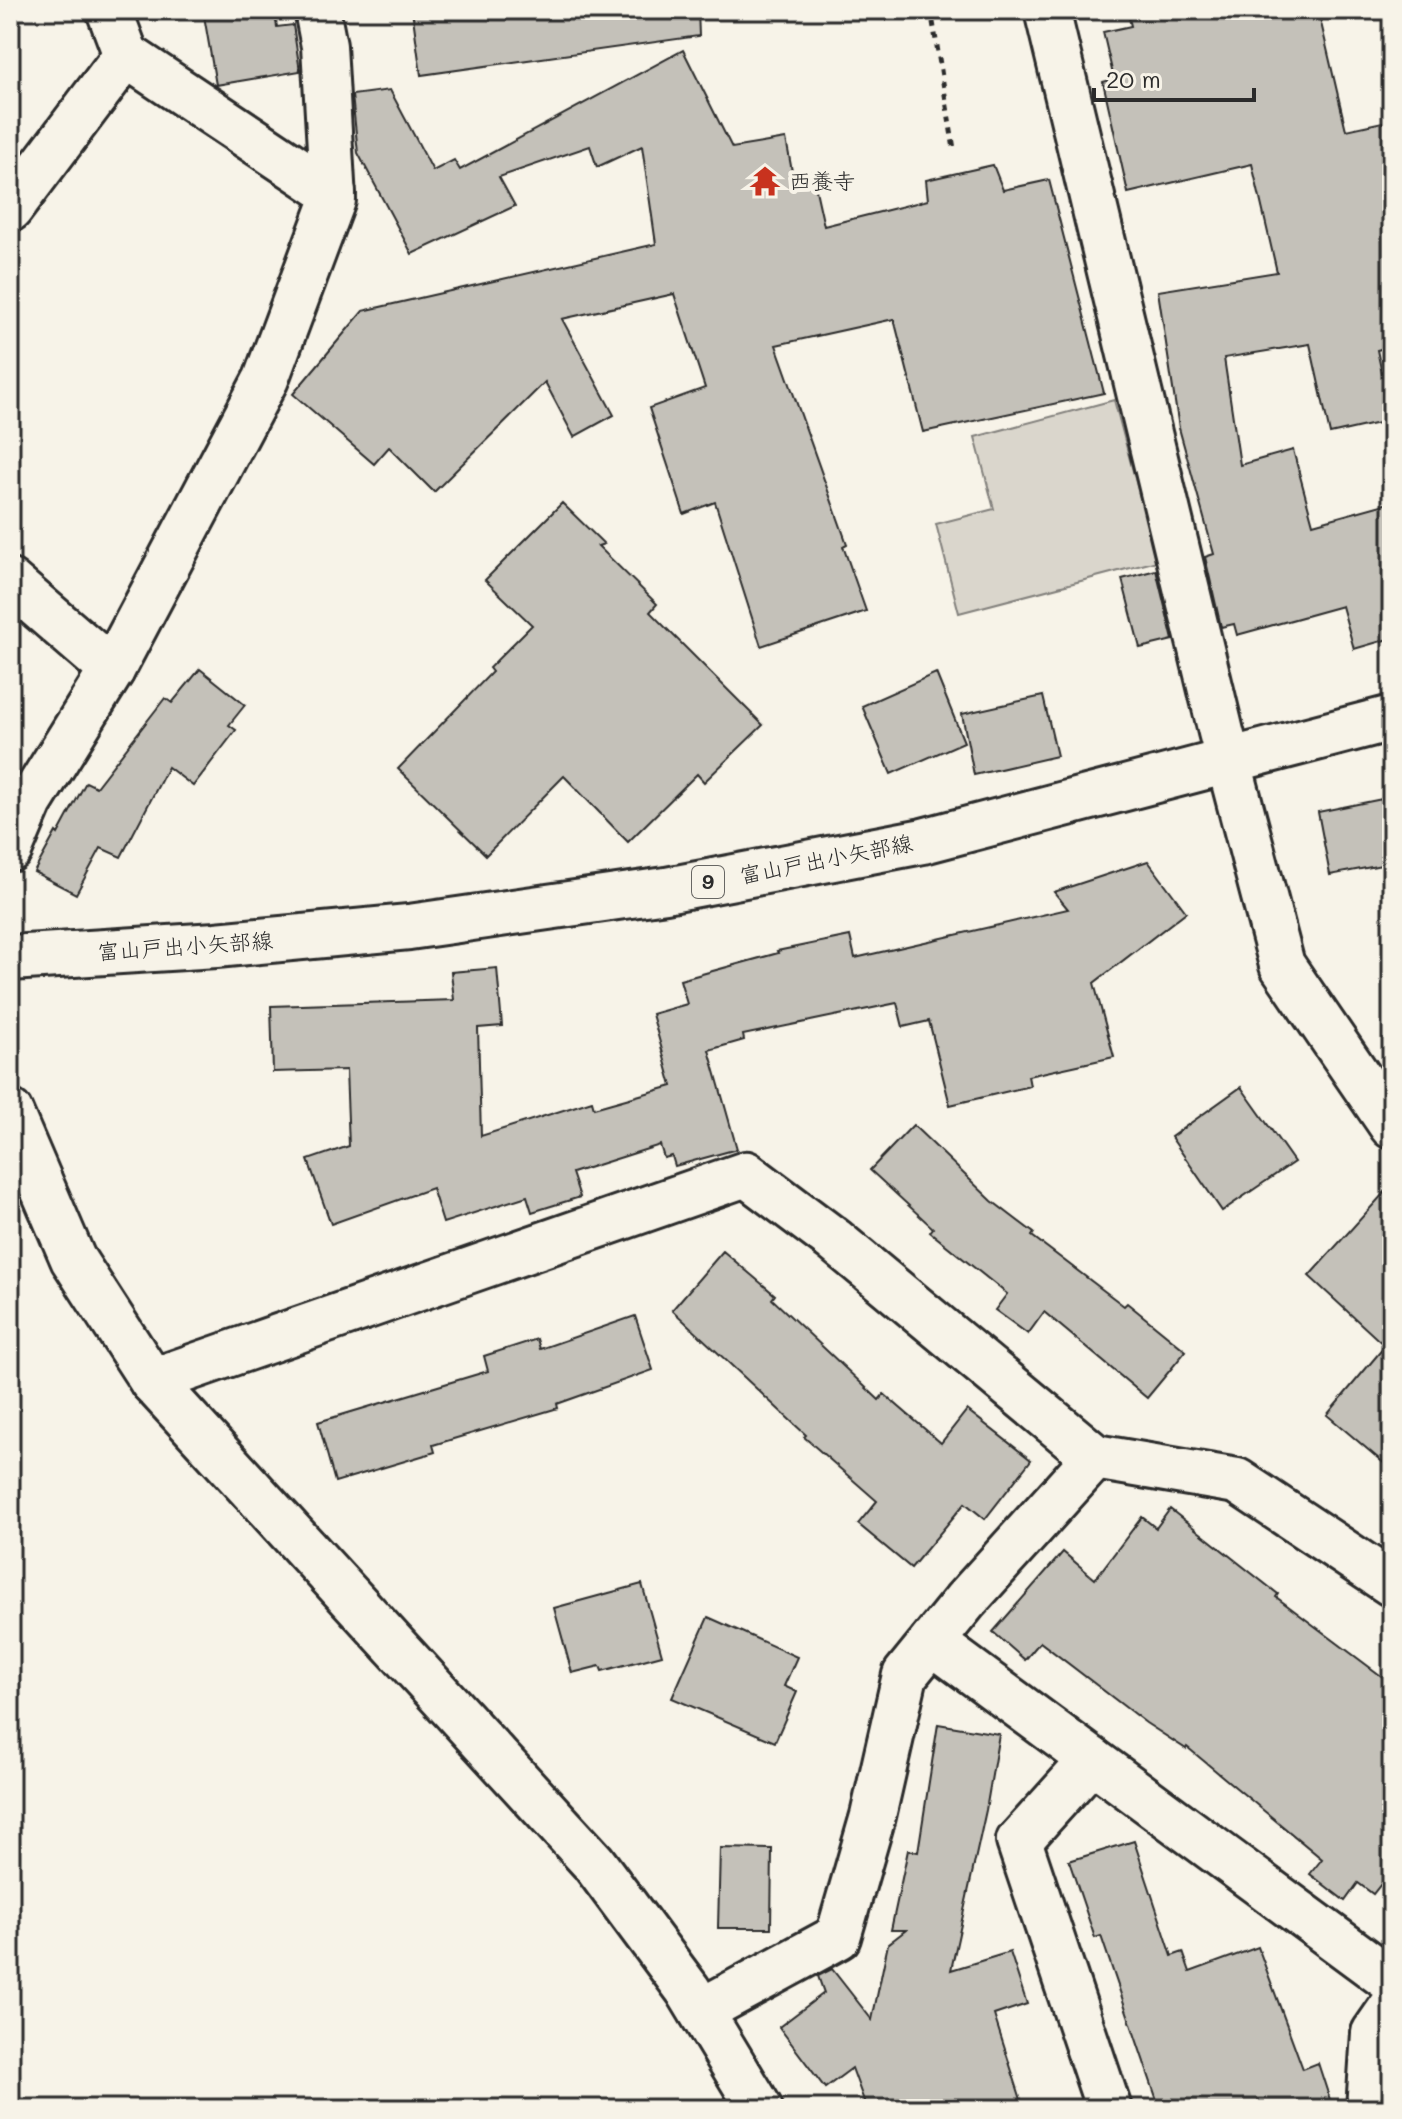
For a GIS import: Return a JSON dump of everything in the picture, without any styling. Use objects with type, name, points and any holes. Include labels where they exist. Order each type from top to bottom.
[{"type":"street","points":[[109,10],[126,55],[333,193]]},
{"type":"street","points":[[10,849],[30,802],[112,670],[266,379],[333,200],[324,46],[317,10]]},
{"type":"street","points":[[1047,10],[1229,762],[1282,965],[1392,1126]]},
{"type":"street","points":[[10,209],[126,55]]},
{"type":"street","points":[[10,582],[112,670]]},
{"type":"street","name":"富山戸出小矢部線","points":[[10,958],[216,945],[409,927],[666,890],[923,841],[1392,718]]},
{"type":"street","points":[[10,1112],[73,1259],[152,1381],[593,1862],[701,2011],[760,2109]]},
{"type":"street","points":[[152,1381],[746,1174],[834,1240],[1095,1457],[1237,1481],[1392,1584]]},
{"type":"street","points":[[701,2011],[838,1937],[873,1816],[905,1675],[1095,1457]]},
{"type":"street","points":[[932,1642],[1392,1981]]},
{"type":"street","points":[[1092,1760],[1019,1841],[1109,2109]]},
{"type":"street","points":[[1369,2109],[1374,2033],[1392,2007]]},
{"type":"path","points":[[931,10],[954,149]]},
{"type":"shaded area","points":[[1114,400],[1157,561],[959,613],[936,524],[994,509],[975,437]]},
{"type":"building","points":[[203,10],[274,10],[277,27],[293,25],[300,71],[216,85]]},
{"type":"building","points":[[412,10],[698,10],[699,36],[421,75]]},
{"type":"building","points":[[1127,10],[1318,10],[1346,130],[1392,120],[1392,346],[1377,350],[1392,420],[1330,434],[1310,344],[1224,358],[1240,465],[1293,450],[1313,524],[1392,502],[1392,638],[1354,649],[1342,606],[1237,635],[1234,624],[1221,627],[1205,557],[1214,554],[1179,428],[1158,291],[1277,272],[1252,164],[1128,193],[1103,82],[1114,79],[1103,32],[1131,26]]},
{"type":"building","points":[[683,50],[732,148],[786,139],[793,177],[812,172],[824,226],[928,200],[926,180],[993,165],[1003,190],[1049,180],[1104,393],[923,432],[894,319],[776,345],[847,544],[843,546],[866,611],[761,646],[715,502],[684,514],[649,408],[705,388],[674,294],[562,319],[614,415],[574,437],[545,382],[434,492],[389,447],[374,464],[293,394],[363,311],[656,244],[642,146],[597,167],[590,146],[499,177],[515,206],[412,254],[358,153],[352,95],[390,90],[433,171],[454,160],[460,170]]},
{"type":"building","points":[[562,503],[604,544],[598,546],[657,604],[650,612],[763,725],[704,782],[697,774],[628,842],[564,776],[486,855],[398,769],[492,672],[489,668],[532,625],[485,580]]},
{"type":"building","points":[[1156,570],[1173,640],[1140,648],[1122,579]]},
{"type":"building","points":[[200,669],[245,705],[229,725],[236,730],[193,786],[168,767],[121,857],[101,848],[76,894],[34,872],[86,782],[96,787],[165,698],[172,703]]},
{"type":"building","points":[[936,673],[964,742],[891,774],[862,706]]},
{"type":"building","points":[[1043,696],[1057,756],[974,775],[962,714]]},
{"type":"building","points":[[1392,797],[1392,863],[1330,875],[1318,812]]},
{"type":"building","points":[[1148,861],[1186,912],[1094,983],[1114,1057],[1028,1076],[1030,1086],[950,1105],[929,1021],[903,1027],[897,1003],[743,1035],[744,1040],[709,1050],[737,1149],[675,1166],[672,1156],[664,1158],[660,1145],[572,1173],[580,1197],[532,1212],[527,1196],[443,1223],[432,1188],[331,1224],[308,1160],[349,1146],[346,1070],[273,1072],[271,1006],[454,1000],[451,972],[497,968],[502,1026],[478,1028],[481,1136],[592,1101],[594,1108],[672,1086],[652,1014],[687,1004],[680,980],[777,951],[850,936],[855,958],[1068,909],[1054,892]]},
{"type":"building","points":[[1241,1087],[1294,1162],[1222,1211],[1171,1137]]},
{"type":"building","points":[[913,1125],[992,1201],[1034,1233],[1032,1236],[1124,1306],[1127,1303],[1186,1351],[1147,1398],[1044,1312],[1028,1334],[995,1310],[1007,1294],[930,1232],[933,1228],[870,1170]]},
{"type":"building","points":[[1392,1184],[1392,1470],[1327,1415],[1385,1346],[1309,1276]]},
{"type":"building","points":[[723,1251],[775,1295],[772,1299],[879,1400],[884,1394],[941,1443],[967,1410],[1031,1460],[985,1519],[965,1503],[911,1568],[858,1524],[877,1501],[804,1437],[806,1435],[672,1310]]},
{"type":"building","points":[[635,1316],[653,1370],[557,1404],[558,1408],[433,1445],[435,1452],[335,1482],[318,1422],[488,1371],[484,1356],[537,1339],[540,1349]]},
{"type":"building","points":[[1170,1509],[1278,1594],[1276,1597],[1392,1684],[1392,1870],[1373,1894],[1358,1883],[1345,1901],[1310,1874],[1322,1859],[1187,1747],[1146,1723],[1040,1642],[1025,1660],[993,1632],[1063,1552],[1095,1579],[1142,1517],[1156,1528]]},
{"type":"building","points":[[642,1584],[662,1655],[602,1671],[600,1666],[572,1673],[554,1608]]},
{"type":"building","points":[[708,1617],[797,1657],[784,1686],[797,1692],[775,1742],[672,1698]]},
{"type":"building","points":[[938,1724],[999,1734],[986,1810],[951,1970],[1010,1952],[1027,2004],[994,2015],[1024,2109],[867,2109],[852,2068],[825,2088],[779,2027],[824,1993],[818,1976],[832,1969],[872,2020],[888,1944],[906,1930],[891,1930],[908,1850],[918,1852]]},
{"type":"building","points":[[1134,1841],[1172,1956],[1183,1952],[1190,1972],[1258,1947],[1303,2069],[1318,2063],[1333,2109],[1160,2109],[1101,1936],[1095,1938],[1069,1861]]},
{"type":"building","points":[[720,1848],[772,1849],[771,1928],[718,1928]]},
{"type":"place","name":"西養寺","points":[[765,181]]}]
